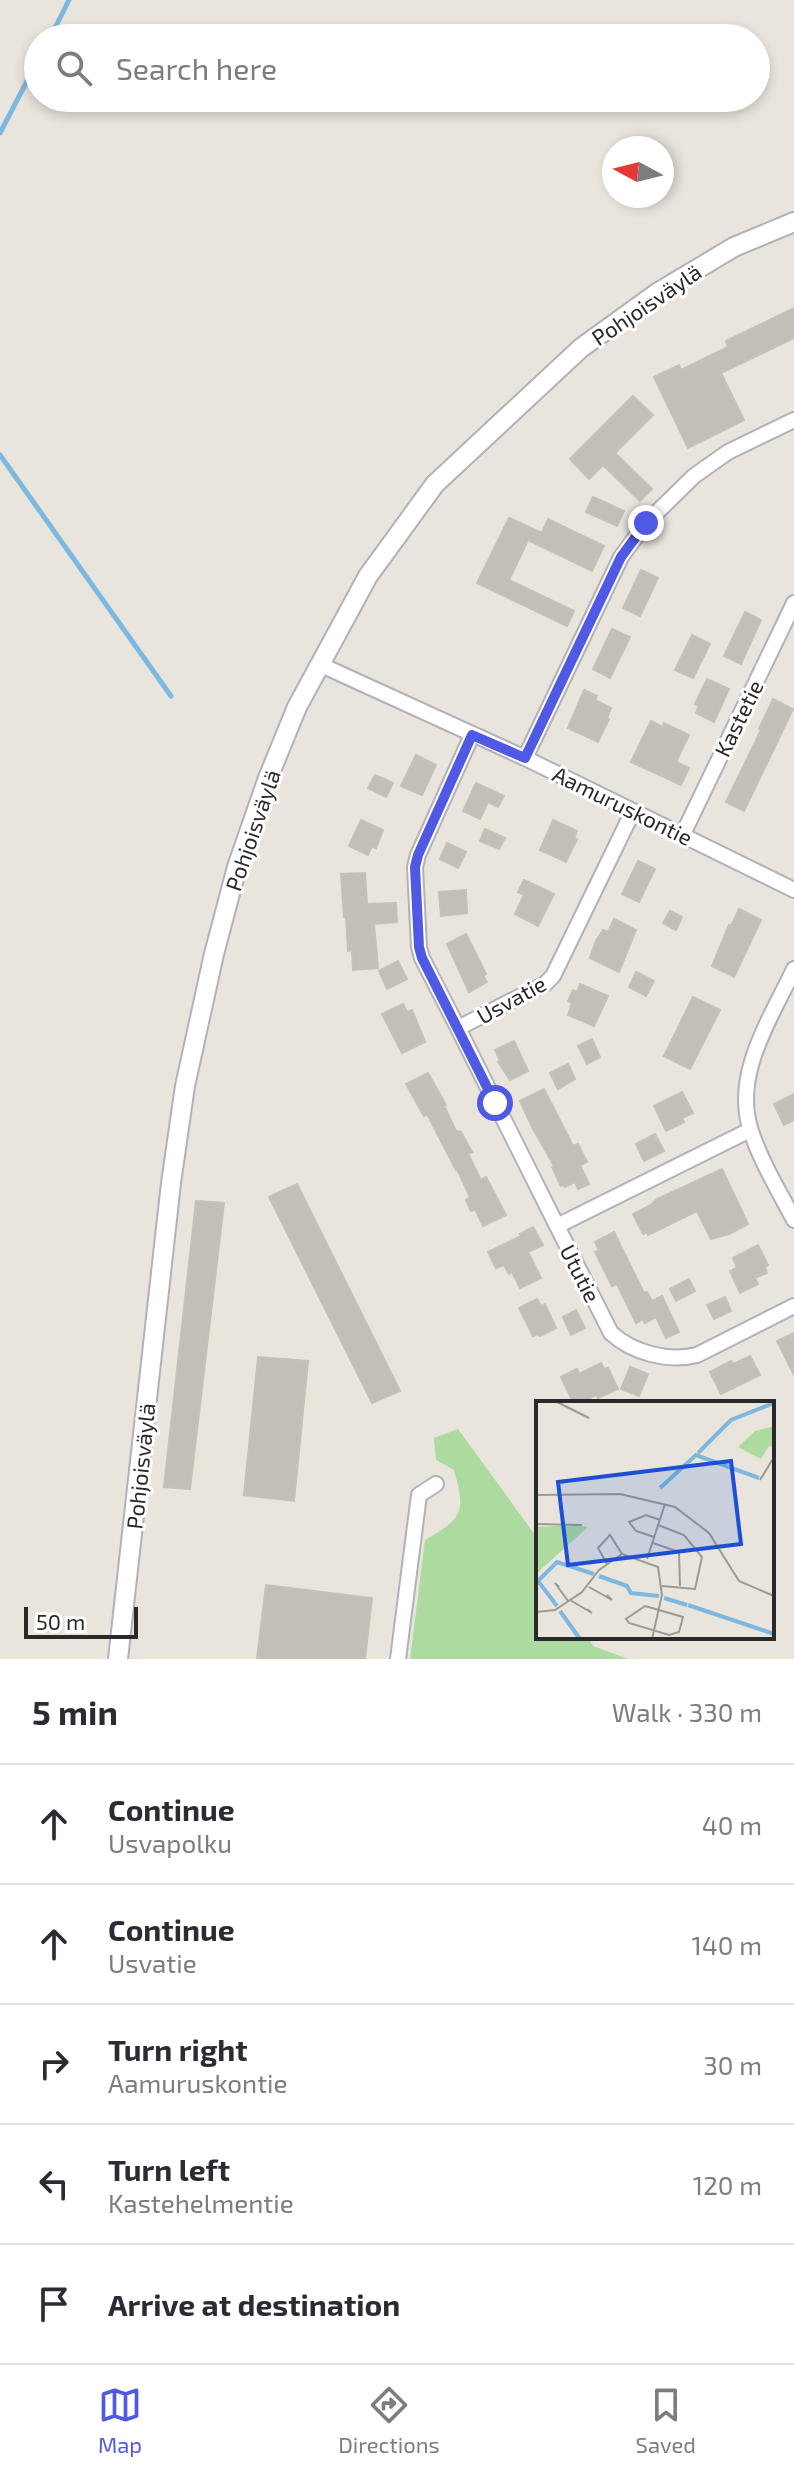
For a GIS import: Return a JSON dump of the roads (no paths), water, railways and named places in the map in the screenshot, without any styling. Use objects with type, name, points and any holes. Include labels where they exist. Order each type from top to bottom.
[{"type":"main road","name":"Pohjoisväylä","points":[[118,1659],[171,1183],[185,1086],[237,867],[297,707],[368,576],[435,484],[581,348],[657,293],[734,247],[794,222]]},
{"type":"street","points":[[525,758],[621,557],[646,523],[705,468],[728,452],[794,420]]},
{"type":"street","name":"Kastetie","points":[[683,834],[794,603]]},
{"type":"street","name":"Aamuruskontie","points":[[319,664],[525,758],[794,890]]},
{"type":"street","name":"Usvatie","points":[[472,735],[415,867],[419,947],[458,1028],[545,984],[553,976],[633,811]]},
{"type":"street","points":[[794,969],[757,1046],[745,1096],[750,1130],[794,1220]]},
{"type":"street","points":[[458,1028],[557,1226]]},
{"type":"street","name":"Ututie","points":[[750,1130],[557,1226],[611,1333],[621,1342],[664,1358],[697,1355],[794,1306]]},
{"type":"street","points":[[398,1659],[419,1495],[436,1484]]},
{"type":"waterway","points":[[57,24],[69,0]]},
{"type":"waterway","points":[[0,133],[24,87]]},
{"type":"waterway","points":[[0,455],[171,696]]}]
